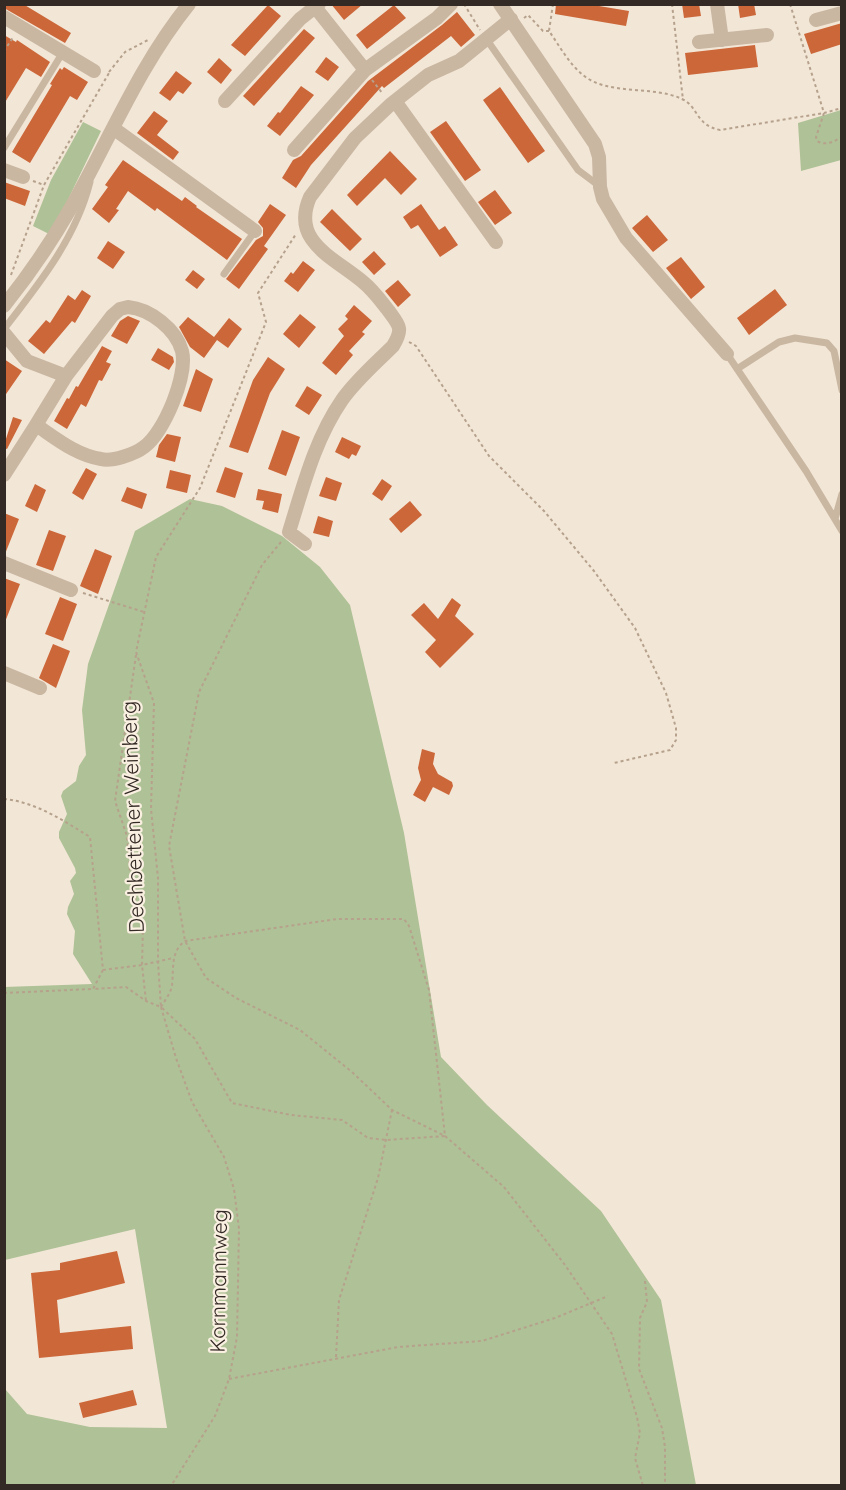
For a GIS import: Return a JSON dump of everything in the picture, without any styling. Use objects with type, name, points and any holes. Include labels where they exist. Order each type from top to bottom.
[{"type":"street","points":[[4,306],[49,245],[141,74],[169,29],[189,4]]},
{"type":"street","points":[[294,150],[365,70],[437,18],[451,4]]},
{"type":"street","points":[[500,4],[595,144],[599,157],[603,200],[626,238],[727,354]]},
{"type":"street","points":[[717,4],[722,40]]},
{"type":"street","points":[[225,101],[300,19],[317,6],[365,70]]},
{"type":"street","points":[[816,20],[839,11]]},
{"type":"street","points":[[4,17],[94,71]]},
{"type":"street","points":[[304,544],[289,532],[309,467],[342,400],[393,346],[400,331],[369,288],[316,247],[304,221],[310,197],[355,138],[392,103],[429,75],[459,61],[513,22]]},
{"type":"street","points":[[699,42],[767,35]]},
{"type":"street","points":[[392,103],[496,242]]},
{"type":"street","points":[[113,128],[255,231]]},
{"type":"street","points":[[4,170],[23,177]]},
{"type":"street","points":[[4,476],[66,376],[112,316],[120,309],[128,307],[147,311],[162,323],[178,343],[182,353],[182,372],[172,405],[158,433],[144,447],[125,456],[103,460],[76,452],[36,425]]},
{"type":"street","points":[[4,331],[27,361],[66,376]]},
{"type":"street","points":[[4,563],[71,590]]},
{"type":"street","points":[[4,673],[40,688]]},
{"type":"lane","points":[[487,40],[578,171],[600,187]]},
{"type":"lane","points":[[4,148],[63,52]]},
{"type":"lane","points":[[4,331],[64,245],[84,206],[96,158]]},
{"type":"lane","points":[[224,274],[255,231]]},
{"type":"lane","points":[[737,369],[779,342],[795,338],[827,343],[834,351],[842,390]]},
{"type":"lane","points":[[727,354],[806,471],[842,531]]},
{"type":"lane","points":[[835,519],[842,494]]},
{"type":"path","points":[[464,4],[487,40]]},
{"type":"path","points":[[553,4],[549,31],[584,77],[597,83],[663,93],[683,100],[703,123],[712,128],[720,130],[825,113],[842,108]]},
{"type":"path","points":[[672,4],[683,100]]},
{"type":"path","points":[[790,4],[825,113],[817,134],[817,141],[828,144],[842,137]]},
{"type":"path","points":[[513,22],[528,15],[543,31],[549,31]]},
{"type":"path","points":[[4,51],[20,26]]},
{"type":"path","points":[[8,282],[44,185],[109,73],[125,52],[169,29]]},
{"type":"path","points":[[365,70],[392,103]]},
{"type":"path","points":[[146,1001],[142,965],[143,926],[131,883],[127,836],[115,801],[136,652],[144,612],[156,557],[200,488],[266,322],[258,293],[304,221]]},
{"type":"path","points":[[400,331],[416,346],[489,456],[543,511],[594,571],[635,628],[666,693],[676,728],[676,740],[670,750],[614,763]]},
{"type":"path","points":[[289,532],[262,565],[199,692],[169,846],[184,941],[206,978],[236,998],[300,1030],[352,1072],[392,1110],[445,1136],[504,1186],[591,1302],[612,1334],[637,1417],[640,1433],[635,1458],[643,1485]]},
{"type":"path","points":[[71,590],[144,612]]},
{"type":"path","name":"Dechbettener Weinberg","points":[[136,652],[154,703],[151,809],[158,878],[158,962],[161,1007]]},
{"type":"path","points":[[4,799],[41,809],[90,837],[103,970],[93,989]]},
{"type":"path","points":[[161,1007],[172,988],[173,958],[178,946],[184,941],[338,919],[405,919],[429,990],[445,1136]]},
{"type":"path","points":[[103,970],[173,958]]},
{"type":"path","points":[[4,993],[126,987],[146,1001],[161,1007],[195,1039],[232,1103],[291,1115],[342,1120],[368,1138],[386,1140],[445,1136]]},
{"type":"path","name":"Kornmannweg","points":[[161,1007],[192,1102],[224,1157],[234,1189],[239,1229],[237,1338],[229,1379],[215,1416],[171,1485]]},
{"type":"path","points":[[336,1358],[339,1300],[378,1178],[392,1110]]},
{"type":"path","points":[[645,1281],[647,1302],[640,1318],[639,1369],[662,1428],[665,1447],[665,1485]]},
{"type":"path","points":[[229,1379],[398,1347],[482,1341],[555,1318],[608,1296]]},
{"type":"green space","points":[[841,110],[841,160],[801,171],[798,123]]},
{"type":"green space","points":[[83,122],[101,131],[51,235],[33,226],[51,180]]},
{"type":"green space","points":[[190,499],[222,506],[282,536],[320,567],[350,605],[404,833],[441,1057],[487,1105],[601,1211],[661,1300],[696,1485],[5,1485],[5,1389],[27,1414],[90,1427],[167,1428],[135,1229],[5,1260],[4,987],[92,984],[73,954],[75,931],[67,914],[74,894],[70,881],[76,873],[59,838],[59,832],[67,814],[61,796],[63,791],[76,781],[79,766],[86,755],[82,710],[88,664],[135,531]]},
{"type":"building","points":[[4,4],[23,4],[71,33],[65,43],[4,8]]},
{"type":"building","points":[[331,4],[363,4],[344,20]]},
{"type":"building","points":[[556,4],[587,4],[629,11],[626,26],[555,14]]},
{"type":"building","points":[[682,4],[699,4],[701,16],[684,18]]},
{"type":"building","points":[[738,4],[754,4],[756,15],[740,18]]},
{"type":"building","points":[[268,5],[281,16],[245,56],[231,45]]},
{"type":"building","points":[[394,5],[406,18],[367,49],[356,35]]},
{"type":"building","points":[[457,12],[475,35],[461,47],[451,36],[384,88],[382,86],[311,165],[296,188],[282,178],[293,160],[301,156],[368,81]]},
{"type":"building","points":[[842,23],[842,44],[811,54],[804,34]]},
{"type":"building","points":[[304,29],[315,38],[254,106],[243,96]]},
{"type":"building","points":[[4,35],[16,42],[17,40],[50,62],[41,77],[26,68],[4,104]]},
{"type":"building","points":[[755,45],[758,67],[688,75],[685,53]]},
{"type":"building","points":[[326,57],[339,67],[328,81],[315,72]]},
{"type":"building","points":[[219,58],[232,70],[221,84],[207,72]]},
{"type":"building","points":[[64,67],[88,82],[77,100],[70,96],[30,163],[12,152],[52,85],[50,84],[60,68],[62,70]]},
{"type":"building","points":[[176,71],[192,83],[183,94],[178,91],[170,101],[159,93]]},
{"type":"building","points":[[301,86],[314,95],[280,136],[267,126]]},
{"type":"building","points":[[500,87],[545,151],[528,163],[483,100]]},
{"type":"building","points":[[154,111],[168,121],[157,135],[179,152],[173,160],[137,133]]},
{"type":"building","points":[[446,121],[481,170],[465,181],[430,132]]},
{"type":"building","points":[[390,151],[417,179],[401,195],[385,178],[357,206],[347,195]]},
{"type":"building","points":[[123,160],[182,201],[185,197],[242,239],[227,260],[157,208],[155,211],[128,191],[116,209],[119,210],[109,223],[92,209],[108,187],[105,185]]},
{"type":"building","points":[[4,182],[30,191],[25,206],[4,198]]},
{"type":"building","points":[[495,190],[512,213],[495,225],[478,202]]},
{"type":"building","points":[[270,204],[286,215],[264,246],[268,249],[239,289],[226,279],[256,240],[263,236],[263,228],[258,222]]},
{"type":"building","points":[[421,204],[439,230],[445,226],[458,245],[440,257],[418,225],[411,229],[403,217]]},
{"type":"building","points":[[332,209],[362,239],[350,251],[320,222]]},
{"type":"building","points":[[647,215],[668,240],[653,252],[632,228]]},
{"type":"building","points":[[108,241],[125,252],[113,269],[97,258]]},
{"type":"building","points":[[374,251],[386,264],[374,275],[362,262]]},
{"type":"building","points":[[681,257],[705,287],[691,299],[666,268]]},
{"type":"building","points":[[303,261],[315,270],[298,292],[284,281]]},
{"type":"building","points":[[193,270],[205,279],[197,289],[185,280]]},
{"type":"building","points":[[398,280],[411,295],[398,307],[385,291]]},
{"type":"building","points":[[775,289],[787,305],[749,335],[737,318]]},
{"type":"building","points":[[82,290],[91,296],[75,323],[72,321],[44,354],[28,341],[46,320],[50,323],[68,295],[75,300]]},
{"type":"building","points":[[354,305],[372,321],[362,332],[365,334],[349,351],[353,355],[336,375],[322,363],[344,336],[338,329],[348,319],[345,316]]},
{"type":"building","points":[[300,314],[316,327],[299,348],[283,334]]},
{"type":"building","points":[[128,316],[140,321],[127,344],[111,336],[120,321]]},
{"type":"building","points":[[188,317],[214,337],[229,318],[242,329],[228,348],[217,340],[204,358],[190,347],[179,327]]},
{"type":"building","points":[[102,346],[112,351],[106,362],[111,364],[102,381],[99,380],[86,407],[81,404],[67,429],[54,421],[67,398],[69,399],[76,386],[78,387]]},
{"type":"building","points":[[158,348],[173,357],[174,362],[169,370],[151,360]]},
{"type":"building","points":[[268,357],[285,369],[270,393],[248,453],[229,447],[253,380]]},
{"type":"building","points":[[4,359],[22,371],[4,397]]},
{"type":"building","points":[[196,369],[213,379],[201,412],[183,406]]},
{"type":"building","points":[[307,386],[322,395],[309,415],[295,406]]},
{"type":"building","points":[[13,417],[22,420],[7,449],[4,445]]},
{"type":"building","points":[[282,430],[300,437],[286,476],[268,469]]},
{"type":"building","points":[[167,434],[181,437],[175,462],[156,457],[159,445]]},
{"type":"building","points":[[342,437],[361,446],[356,456],[352,454],[349,459],[335,452]]},
{"type":"building","points":[[225,467],[243,473],[235,498],[216,492]]},
{"type":"building","points":[[86,468],[97,474],[83,500],[72,493]]},
{"type":"building","points":[[170,470],[191,475],[187,493],[166,488]]},
{"type":"building","points":[[326,477],[342,483],[336,501],[319,496]]},
{"type":"building","points":[[382,479],[392,486],[382,501],[372,494]]},
{"type":"building","points":[[35,484],[46,490],[37,512],[25,506]]},
{"type":"building","points":[[127,487],[147,494],[142,509],[121,501]]},
{"type":"building","points":[[258,489],[282,494],[278,513],[262,509],[264,501],[256,500]]},
{"type":"building","points":[[410,501],[422,515],[401,533],[389,519]]},
{"type":"building","points":[[4,513],[19,519],[5,554],[4,554]]},
{"type":"building","points":[[318,516],[333,521],[329,537],[313,533]]},
{"type":"building","points":[[49,530],[66,536],[53,571],[36,565]]},
{"type":"building","points":[[95,549],[112,556],[98,594],[80,586]]},
{"type":"building","points":[[4,578],[20,584],[5,622],[4,622]]},
{"type":"building","points":[[60,597],[77,604],[63,641],[45,634]]},
{"type":"building","points":[[452,598],[461,605],[455,616],[474,634],[440,668],[425,652],[436,640],[411,615],[424,603],[438,619]]},
{"type":"building","points":[[53,644],[70,651],[56,688],[39,678]]},
{"type":"building","points":[[422,749],[435,753],[433,764],[438,774],[452,782],[453,786],[449,795],[433,787],[425,802],[413,795],[421,780],[418,768]]},
{"type":"building","points":[[117,1251],[125,1283],[57,1300],[60,1333],[131,1326],[133,1349],[39,1358],[31,1273],[60,1270],[60,1263]]},
{"type":"building","points":[[133,1390],[137,1405],[83,1418],[79,1403]]}]
